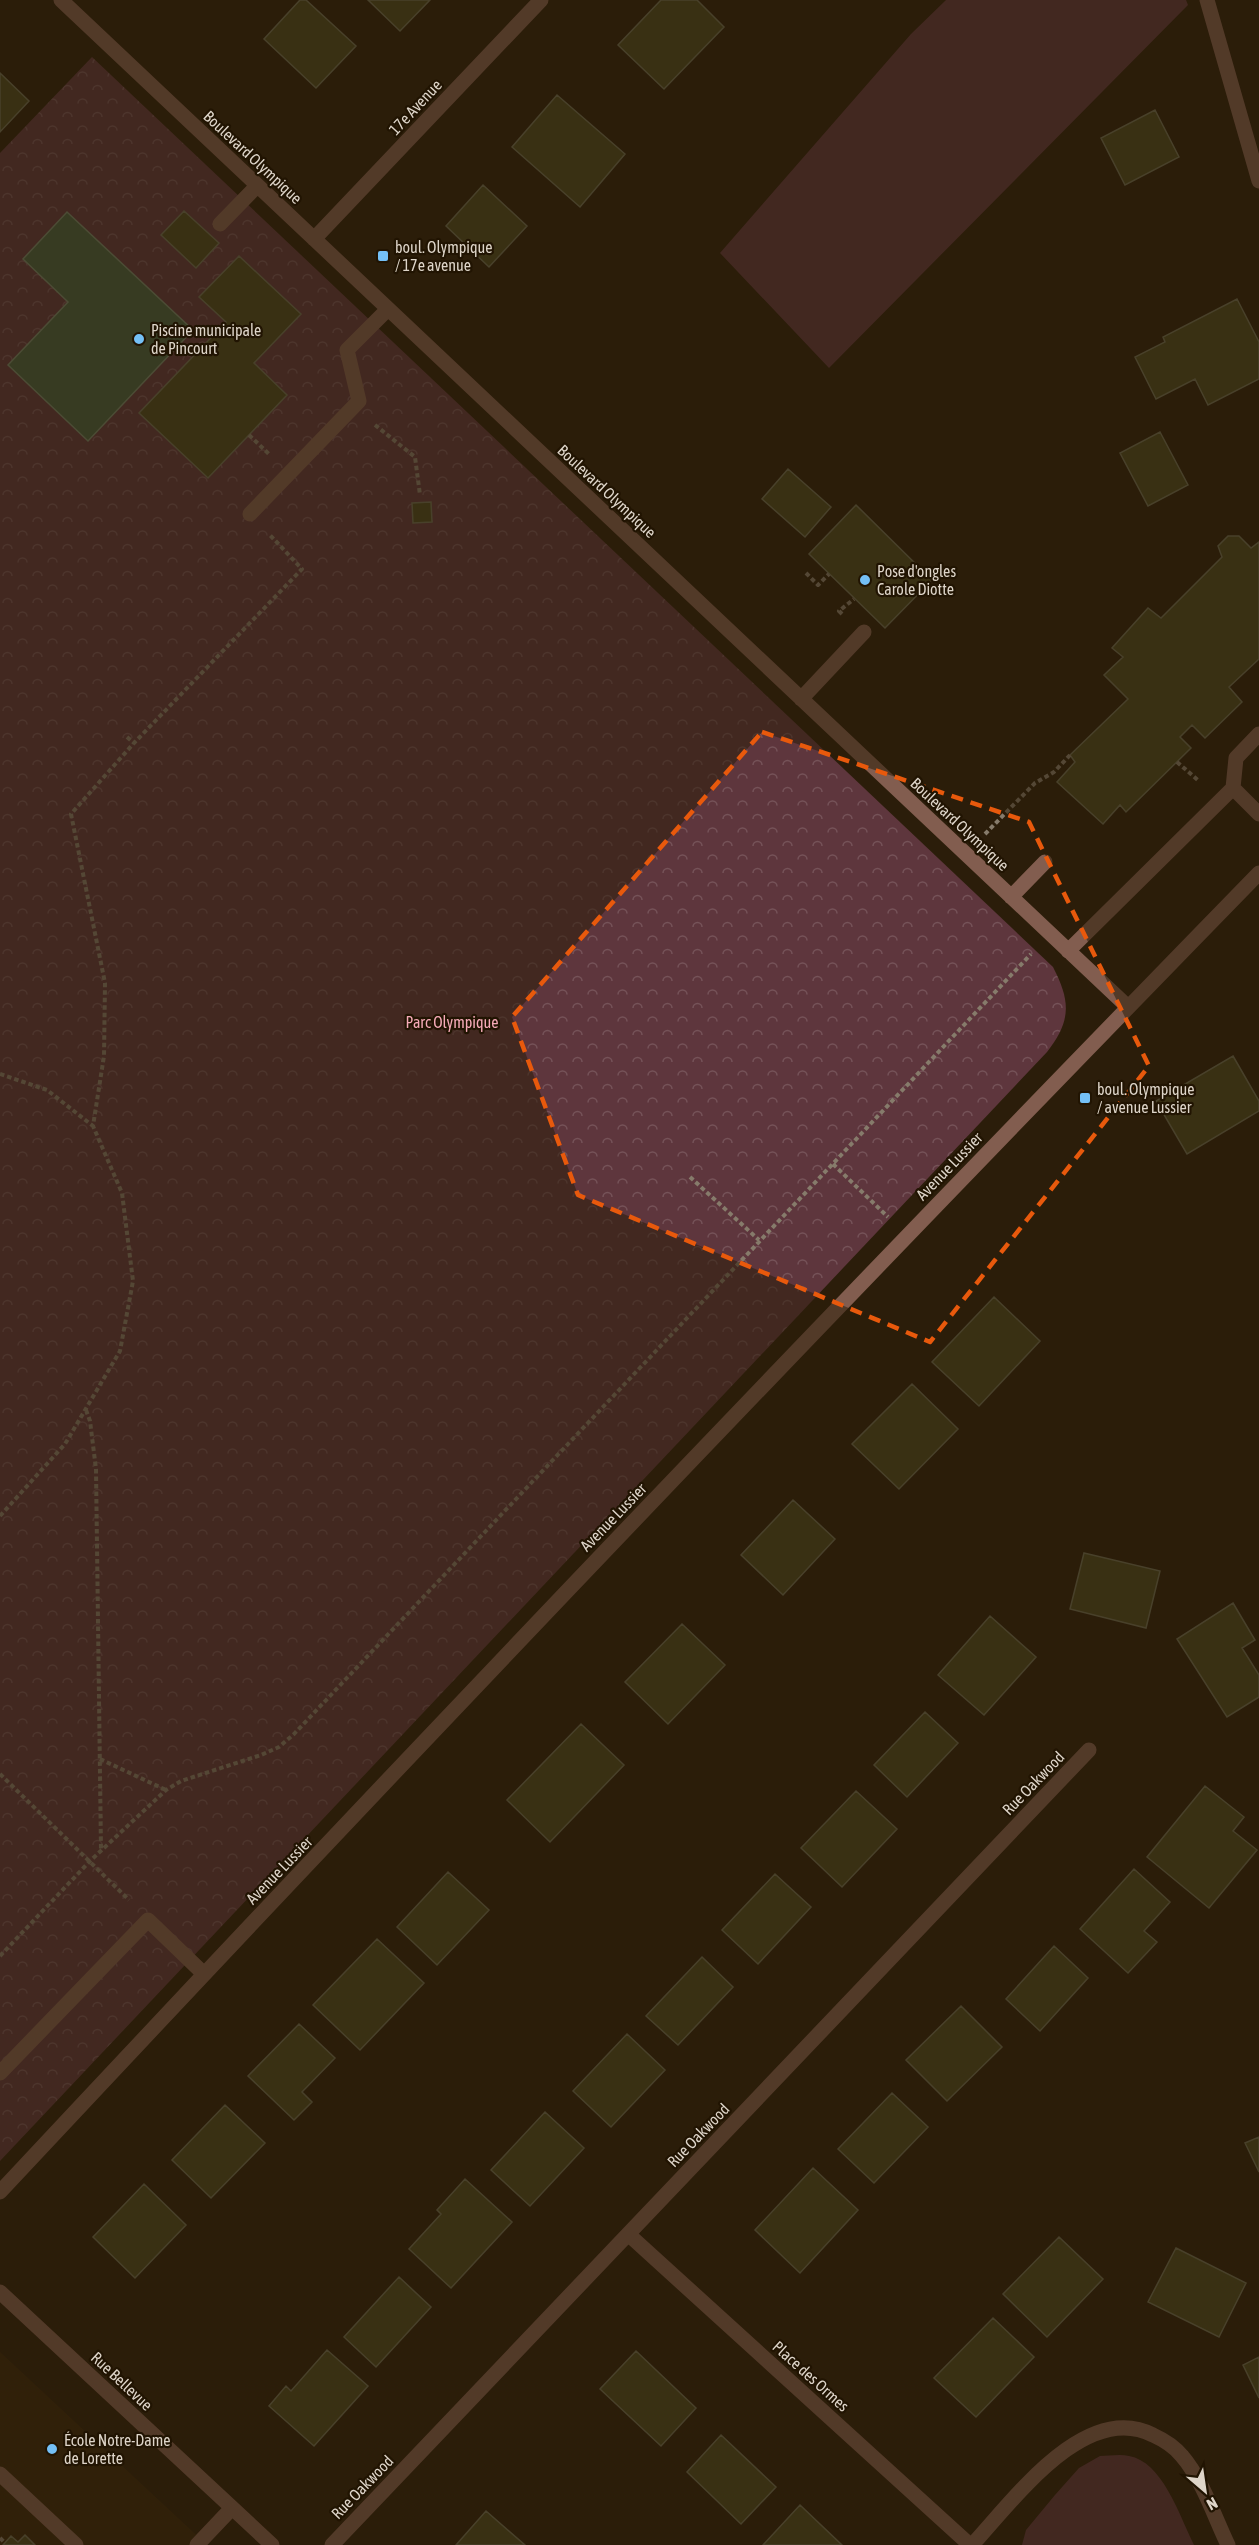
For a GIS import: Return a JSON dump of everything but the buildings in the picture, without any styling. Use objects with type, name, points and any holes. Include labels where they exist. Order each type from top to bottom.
[{"type":"street","name":"Boulevard Olympique","points":[[61,0],[1128,1007]]},
{"type":"street","name":"17e Avenue","points":[[314,239],[541,0]]},
{"type":"street","points":[[1207,0],[1258,176]]},
{"type":"street","points":[[220,224],[257,186]]},
{"type":"street","points":[[250,514],[359,401],[347,350],[388,309]]},
{"type":"street","points":[[801,699],[864,632]]},
{"type":"street","points":[[1068,951],[1233,788],[1236,758],[1259,734]]},
{"type":"street","points":[[1233,788],[1259,814]]},
{"type":"street","points":[[1011,897],[1045,862]]},
{"type":"street","name":"Avenue Lussier","points":[[0,2192],[204,1974],[906,1236],[1259,873]]},
{"type":"street","name":"Rue Oakwood","points":[[332,2545],[1089,1750]]},
{"type":"street","points":[[0,2073],[148,1920],[204,1974]]},
{"type":"street","name":"Place des Ormes","points":[[628,2234],[971,2545],[1043,2469],[1075,2442],[1097,2431],[1121,2426],[1144,2430],[1166,2440],[1183,2456],[1228,2545]]},
{"type":"street","name":"Rue Bellevue","points":[[0,2292],[272,2545]]},
{"type":"street","points":[[0,2474],[76,2545]]},
{"type":"street","points":[[196,2545],[232,2508]]},
{"type":"path","points":[[393,438],[415,457],[420,495]]},
{"type":"path","points":[[93,1126],[104,1056],[105,983],[71,814],[134,743],[302,569],[281,547]]},
{"type":"path","points":[[806,573],[818,585],[829,574]]},
{"type":"path","points":[[127,736],[134,743]]},
{"type":"path","points":[[1008,810],[1070,755]]},
{"type":"path","points":[[0,1956],[101,1851],[166,1790],[181,1781],[279,1747],[294,1734],[1034,951]]},
{"type":"path","points":[[0,1074],[47,1090],[93,1126],[122,1193],[133,1281],[120,1351],[65,1444],[0,1516]]},
{"type":"path","points":[[833,1164],[888,1218]]},
{"type":"path","points":[[690,1178],[759,1240]]},
{"type":"path","points":[[86,1410],[90,1421],[96,1469],[101,1851]]},
{"type":"path","points":[[100,1758],[166,1790]]},
{"type":"path","points":[[0,1774],[110,1881]]},
{"type":"path","points":[[0,2538],[5,2543]]},
{"type":"highlighted area","points":[[762,732],[1029,822],[1149,1066],[930,1342],[578,1195],[512,1017]]},
{"type":"shaded area","points":[[67,212],[193,330],[88,441],[8,365],[68,302],[23,259]]},
{"type":"shaded area","name":"École Notre-Dame de Lorette","points":[[0,2352],[207,2545],[0,2545]]},
{"type":"green space","points":[[946,0],[1186,0],[1188,5],[829,368],[720,253],[911,34]]},
{"type":"green space","name":"Parc Olympique","points":[[92,57],[1053,967],[1063,991],[1066,1011],[1061,1031],[1047,1052],[0,2161],[0,153]]},
{"type":"green space","points":[[1100,2456],[1129,2456],[1141,2460],[1152,2468],[1169,2492],[1194,2545],[1022,2545],[1026,2530],[1055,2495],[1079,2468]]},
{"type":"place","name":"boul. Olympique / 17e avenue","points":[[383,256]]},
{"type":"place","name":"Piscine municipale de Pincourt","points":[[139,339]]},
{"type":"place","name":"Pose d'ongles Carole Diotte","points":[[865,580]]},
{"type":"place","name":"boul. Olympique / avenue Lussier","points":[[1085,1098]]},
{"type":"place","name":"École Notre-Dame de Lorette","points":[[52,2449]]}]
